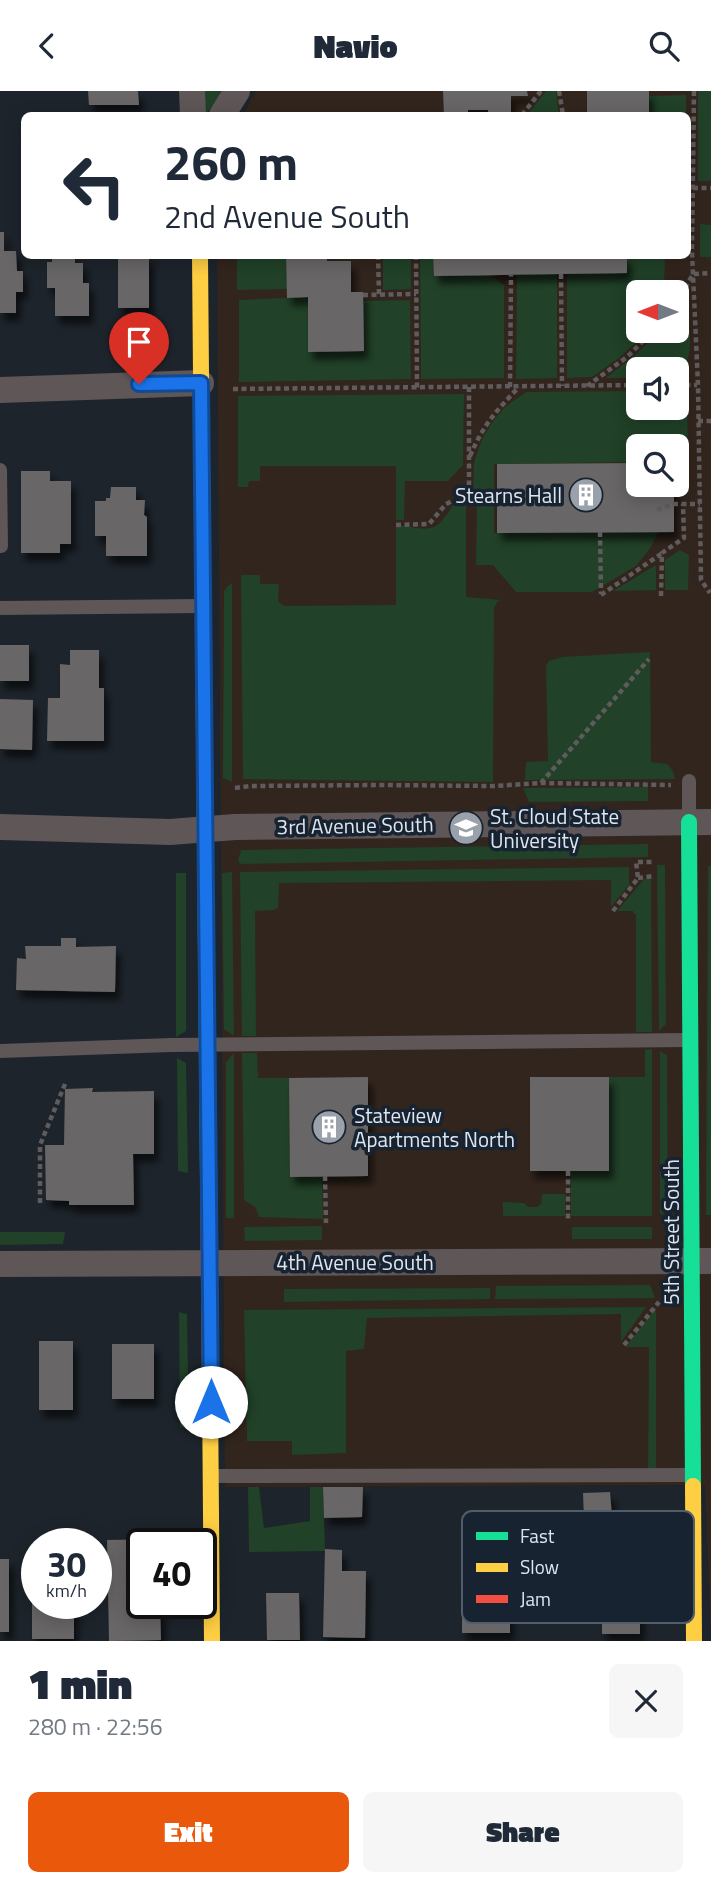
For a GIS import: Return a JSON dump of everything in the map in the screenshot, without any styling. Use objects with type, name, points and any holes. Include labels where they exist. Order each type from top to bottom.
[{"type":"street","points":[[192,91],[193,112]]},
{"type":"street","points":[[224,112],[237,91]]},
{"type":"street","points":[[200,259],[212,1641]]},
{"type":"street","points":[[0,390],[201,383]]},
{"type":"street","name":"3rd Avenue South","points":[[0,827],[170,832],[235,827],[700,822]]},
{"type":"street","name":"5th Street South","points":[[693,1511],[701,1261],[691,1040],[700,822]]},
{"type":"street","name":"4th Avenue South","points":[[0,1263],[701,1261]]},
{"type":"street","name":"5th Street South","points":[[694,1623],[694,1641]]},
{"type":"lane","points":[[0,470],[1,547]]},
{"type":"lane","points":[[0,608],[203,606]]},
{"type":"lane","points":[[681,783],[700,822]]},
{"type":"lane","points":[[0,1051],[208,1045],[691,1040]]},
{"type":"lane","points":[[211,1476],[711,1475]]},
{"type":"path","points":[[524,112],[541,91]]},
{"type":"path","points":[[559,91],[562,112]]},
{"type":"path","points":[[691,126],[694,91]]},
{"type":"path","points":[[691,185],[711,188]]},
{"type":"path","points":[[691,246],[698,385],[701,580],[710,593]]},
{"type":"path","points":[[378,259],[379,295]]},
{"type":"path","points":[[416,259],[417,388]]},
{"type":"path","points":[[693,274],[711,272]]},
{"type":"path","points":[[561,274],[562,386]]},
{"type":"path","points":[[690,280],[693,274]]},
{"type":"path","points":[[510,387],[511,275]]},
{"type":"path","points":[[363,295],[416,294]]},
{"type":"path","points":[[586,386],[627,357],[641,343]]},
{"type":"path","points":[[233,389],[626,385]]},
{"type":"path","points":[[689,385],[698,385]]},
{"type":"path","points":[[469,387],[469,499]]},
{"type":"path","points":[[469,460],[492,415],[520,387]]},
{"type":"path","points":[[698,421],[711,421]]},
{"type":"path","points":[[396,525],[429,524],[454,500],[494,499]]},
{"type":"path","points":[[657,510],[674,504],[700,504]]},
{"type":"path","points":[[600,533],[601,595],[684,538],[683,504]]},
{"type":"path","points":[[661,596],[662,553]]},
{"type":"path","points":[[541,783],[649,659]]},
{"type":"path","points":[[229,788],[681,783]]},
{"type":"path","points":[[613,911],[638,878],[636,862],[652,862]]},
{"type":"path","points":[[638,878],[654,876]]},
{"type":"path","points":[[40,1203],[40,1145],[65,1084]]},
{"type":"path","points":[[568,1171],[568,1221]]},
{"type":"path","points":[[325,1176],[326,1223]]},
{"type":"path","points":[[624,1345],[660,1301]]},
{"type":"shaded area","name":"St. Cloud State University","points":[[256,91],[711,91],[711,1641],[705,1485],[225,1487],[217,259],[691,259],[691,112],[245,112]]},
{"type":"green space","points":[[198,91],[222,91],[208,112],[199,112]]},
{"type":"green space","points":[[546,91],[556,91],[559,112],[529,112]]},
{"type":"green space","points":[[698,91],[711,91],[711,181],[698,181]]},
{"type":"green space","points":[[686,95],[686,112],[649,112],[649,96]]},
{"type":"green space","points":[[700,224],[711,225],[711,257],[700,257]]},
{"type":"green space","points":[[237,259],[286,259],[287,289],[237,290]]},
{"type":"green space","points":[[383,259],[411,259],[411,289],[383,290]]},
{"type":"green space","points":[[420,259],[433,259],[434,276],[490,275],[504,285],[504,378],[421,379]]},
{"type":"green space","points":[[627,259],[665,259],[664,280],[626,280],[626,343],[635,343],[592,377],[567,378],[567,274],[627,273]]},
{"type":"green space","points":[[557,274],[557,378],[516,379],[517,275]]},
{"type":"green space","points":[[308,297],[308,351],[363,301],[410,300],[411,379],[239,382],[239,300]]},
{"type":"green space","points":[[647,343],[690,343],[688,357],[632,357]]},
{"type":"green space","points":[[626,362],[626,378],[606,378]]},
{"type":"green space","points":[[626,391],[626,420],[687,420],[688,434],[626,434],[626,462],[494,464],[494,493],[473,493],[474,462],[482,439],[505,407],[526,392]]},
{"type":"green space","points":[[464,394],[463,465],[448,481],[405,481],[404,520],[396,520],[396,466],[260,466],[260,481],[249,481],[248,487],[238,487],[238,396]]},
{"type":"green space","points":[[466,504],[466,597],[502,600],[498,601],[494,608],[493,782],[243,779],[241,575],[260,575],[260,584],[279,584],[278,601],[284,606],[396,605],[396,525],[430,528],[441,522],[453,505]]},
{"type":"green space","points":[[477,506],[494,506],[494,533],[658,532],[651,547],[636,566],[592,592],[516,592],[493,565],[476,565]]},
{"type":"green space","points":[[680,550],[689,555],[688,590],[665,590],[665,560]]},
{"type":"green space","points":[[656,565],[656,590],[613,591]]},
{"type":"green space","points":[[232,583],[232,782],[223,778],[224,591]]},
{"type":"green space","points":[[650,652],[651,762],[667,764],[675,779],[525,780],[526,762],[548,761],[546,666],[549,661],[562,657]]},
{"type":"green space","points":[[648,787],[648,801],[529,802],[523,788]]},
{"type":"green space","points":[[648,844],[648,857],[241,864],[238,861],[241,850]]},
{"type":"green space","points":[[657,865],[665,865],[666,1024],[659,1031]]},
{"type":"green space","points":[[708,866],[711,866],[711,1215],[706,1215]]},
{"type":"green space","points":[[629,867],[629,885],[611,907],[611,880],[279,883],[278,908],[255,911],[256,1036],[242,1036],[240,872]]},
{"type":"green space","points":[[232,872],[234,1036],[224,1029],[222,873]]},
{"type":"green space","points":[[176,873],[186,873],[186,1031],[176,1037]]},
{"type":"green space","points":[[644,879],[651,879],[652,1032],[636,1032],[636,914],[633,911],[617,911]]},
{"type":"green space","points":[[652,1049],[652,1216],[571,1216],[571,1171],[609,1170],[609,1077],[645,1077],[645,1050]]},
{"type":"green space","points":[[660,1051],[667,1055],[668,1214],[660,1214]]},
{"type":"green space","points":[[234,1053],[234,1218],[226,1218],[226,1062]]},
{"type":"green space","points":[[242,1053],[257,1053],[258,1078],[289,1078],[290,1176],[322,1177],[323,1219],[259,1217],[255,1207],[244,1200]]},
{"type":"green space","points":[[177,1058],[186,1063],[188,1173],[178,1171]]},
{"type":"green space","points":[[542,1194],[565,1194],[565,1216],[503,1216],[503,1202],[537,1207],[541,1204]]},
{"type":"green space","points":[[322,1226],[322,1240],[245,1241],[244,1227]]},
{"type":"green space","points":[[572,1227],[652,1227],[652,1239],[572,1239]]},
{"type":"green space","points":[[0,1232],[65,1232],[63,1244],[0,1245]]},
{"type":"green space","points":[[650,1285],[655,1298],[495,1299],[496,1286]]},
{"type":"green space","points":[[490,1288],[490,1299],[284,1302],[284,1289]]},
{"type":"green space","points":[[646,1307],[621,1342],[621,1314],[367,1318],[364,1349],[346,1351],[346,1453],[292,1455],[292,1441],[247,1441],[244,1310]]},
{"type":"green space","points":[[656,1308],[656,1470],[648,1472],[649,1347],[626,1347]]},
{"type":"green space","points":[[179,1312],[187,1314],[189,1428],[180,1427]]},
{"type":"green space","points":[[248,1487],[259,1487],[264,1528],[310,1521],[310,1487],[323,1487],[325,1551],[249,1552]]},
{"type":"building","points":[[88,91],[138,91],[139,105],[89,105]]},
{"type":"building","points":[[443,91],[527,91],[528,96],[511,96],[511,112],[444,112]]},
{"type":"building","points":[[587,91],[649,91],[649,112],[587,112]]},
{"type":"building","points":[[0,232],[4,232],[4,251],[16,251],[17,271],[23,271],[23,292],[16,292],[16,313],[0,313]]},
{"type":"building","points":[[52,259],[75,259],[75,263],[83,263],[83,283],[89,283],[89,316],[55,316],[55,288],[47,288],[47,262],[52,262]]},
{"type":"building","points":[[118,259],[149,259],[149,308],[118,308]]},
{"type":"building","points":[[286,259],[351,261],[351,292],[363,292],[364,351],[308,352],[308,297],[287,298]]},
{"type":"building","points":[[433,259],[627,259],[627,273],[434,276]]},
{"type":"building","name":"Stearns Hall","points":[[626,463],[626,497],[674,497],[674,532],[497,533],[497,464]]},
{"type":"building","points":[[21,471],[50,471],[50,481],[71,481],[71,544],[60,544],[60,553],[21,553]]},
{"type":"building","points":[[111,487],[136,487],[136,500],[145,500],[147,556],[106,556],[106,536],[95,536],[95,501],[106,501],[106,498],[110,498]]},
{"type":"building","points":[[0,645],[29,645],[29,681],[0,681]]},
{"type":"building","points":[[70,650],[99,650],[99,688],[104,688],[104,741],[47,741],[48,698],[60,698],[60,664],[70,665]]},
{"type":"building","points":[[0,699],[33,700],[32,750],[0,749]]},
{"type":"building","points":[[61,938],[76,938],[76,947],[116,946],[115,992],[16,990],[17,958],[26,959],[25,946],[61,946]]},
{"type":"building","name":"Stateview Apartments North","points":[[368,1077],[368,1176],[290,1177],[289,1078]]},
{"type":"building","points":[[530,1077],[609,1077],[609,1171],[530,1171]]},
{"type":"building","points":[[93,1088],[92,1092],[154,1091],[154,1154],[133,1154],[134,1205],[69,1205],[69,1201],[46,1200],[45,1145],[64,1145],[65,1089]]},
{"type":"building","points":[[39,1341],[73,1341],[73,1410],[39,1410]]},
{"type":"building","points":[[112,1344],[154,1344],[154,1399],[112,1399]]},
{"type":"building","points":[[323,1487],[363,1487],[362,1517],[324,1518]]},
{"type":"building","points":[[610,1492],[612,1511],[584,1511],[583,1493]]},
{"type":"building","points":[[112,1540],[126,1540],[126,1619],[160,1619],[161,1640],[109,1641],[109,1619],[112,1619]]},
{"type":"building","points":[[325,1549],[342,1550],[342,1571],[366,1571],[365,1638],[323,1637]]},
{"type":"building","points":[[0,1559],[9,1559],[9,1632],[0,1632]]},
{"type":"building","points":[[266,1593],[299,1593],[300,1640],[267,1640]]},
{"type":"building","points":[[32,1619],[74,1619],[74,1639],[32,1639]]},
{"type":"building","points":[[462,1623],[510,1623],[510,1633],[462,1633]]},
{"type":"building","points":[[602,1623],[640,1623],[640,1634],[602,1634]]},
{"type":"traffic: fast","points":[[204,733],[208,1176]]},
{"type":"traffic: fast","points":[[689,822],[693,1486]]},
{"type":"traffic: slow","points":[[200,259],[204,733]]},
{"type":"traffic: slow","points":[[210,1391],[212,1641]]},
{"type":"traffic: slow","points":[[693,1486],[693,1511]]},
{"type":"traffic: slow","points":[[694,1623],[694,1641]]},
{"type":"traffic: jam","points":[[208,1176],[210,1391]]},
{"type":"place","name":"Stearns Hall","points":[[586,495]]},
{"type":"place","name":"St. Cloud State University","points":[[466,828]]},
{"type":"place","name":"Stateview Apartments North","points":[[329,1127]]},
{"type":"route","points":[[139,384],[201,383],[211,1402]]}]
